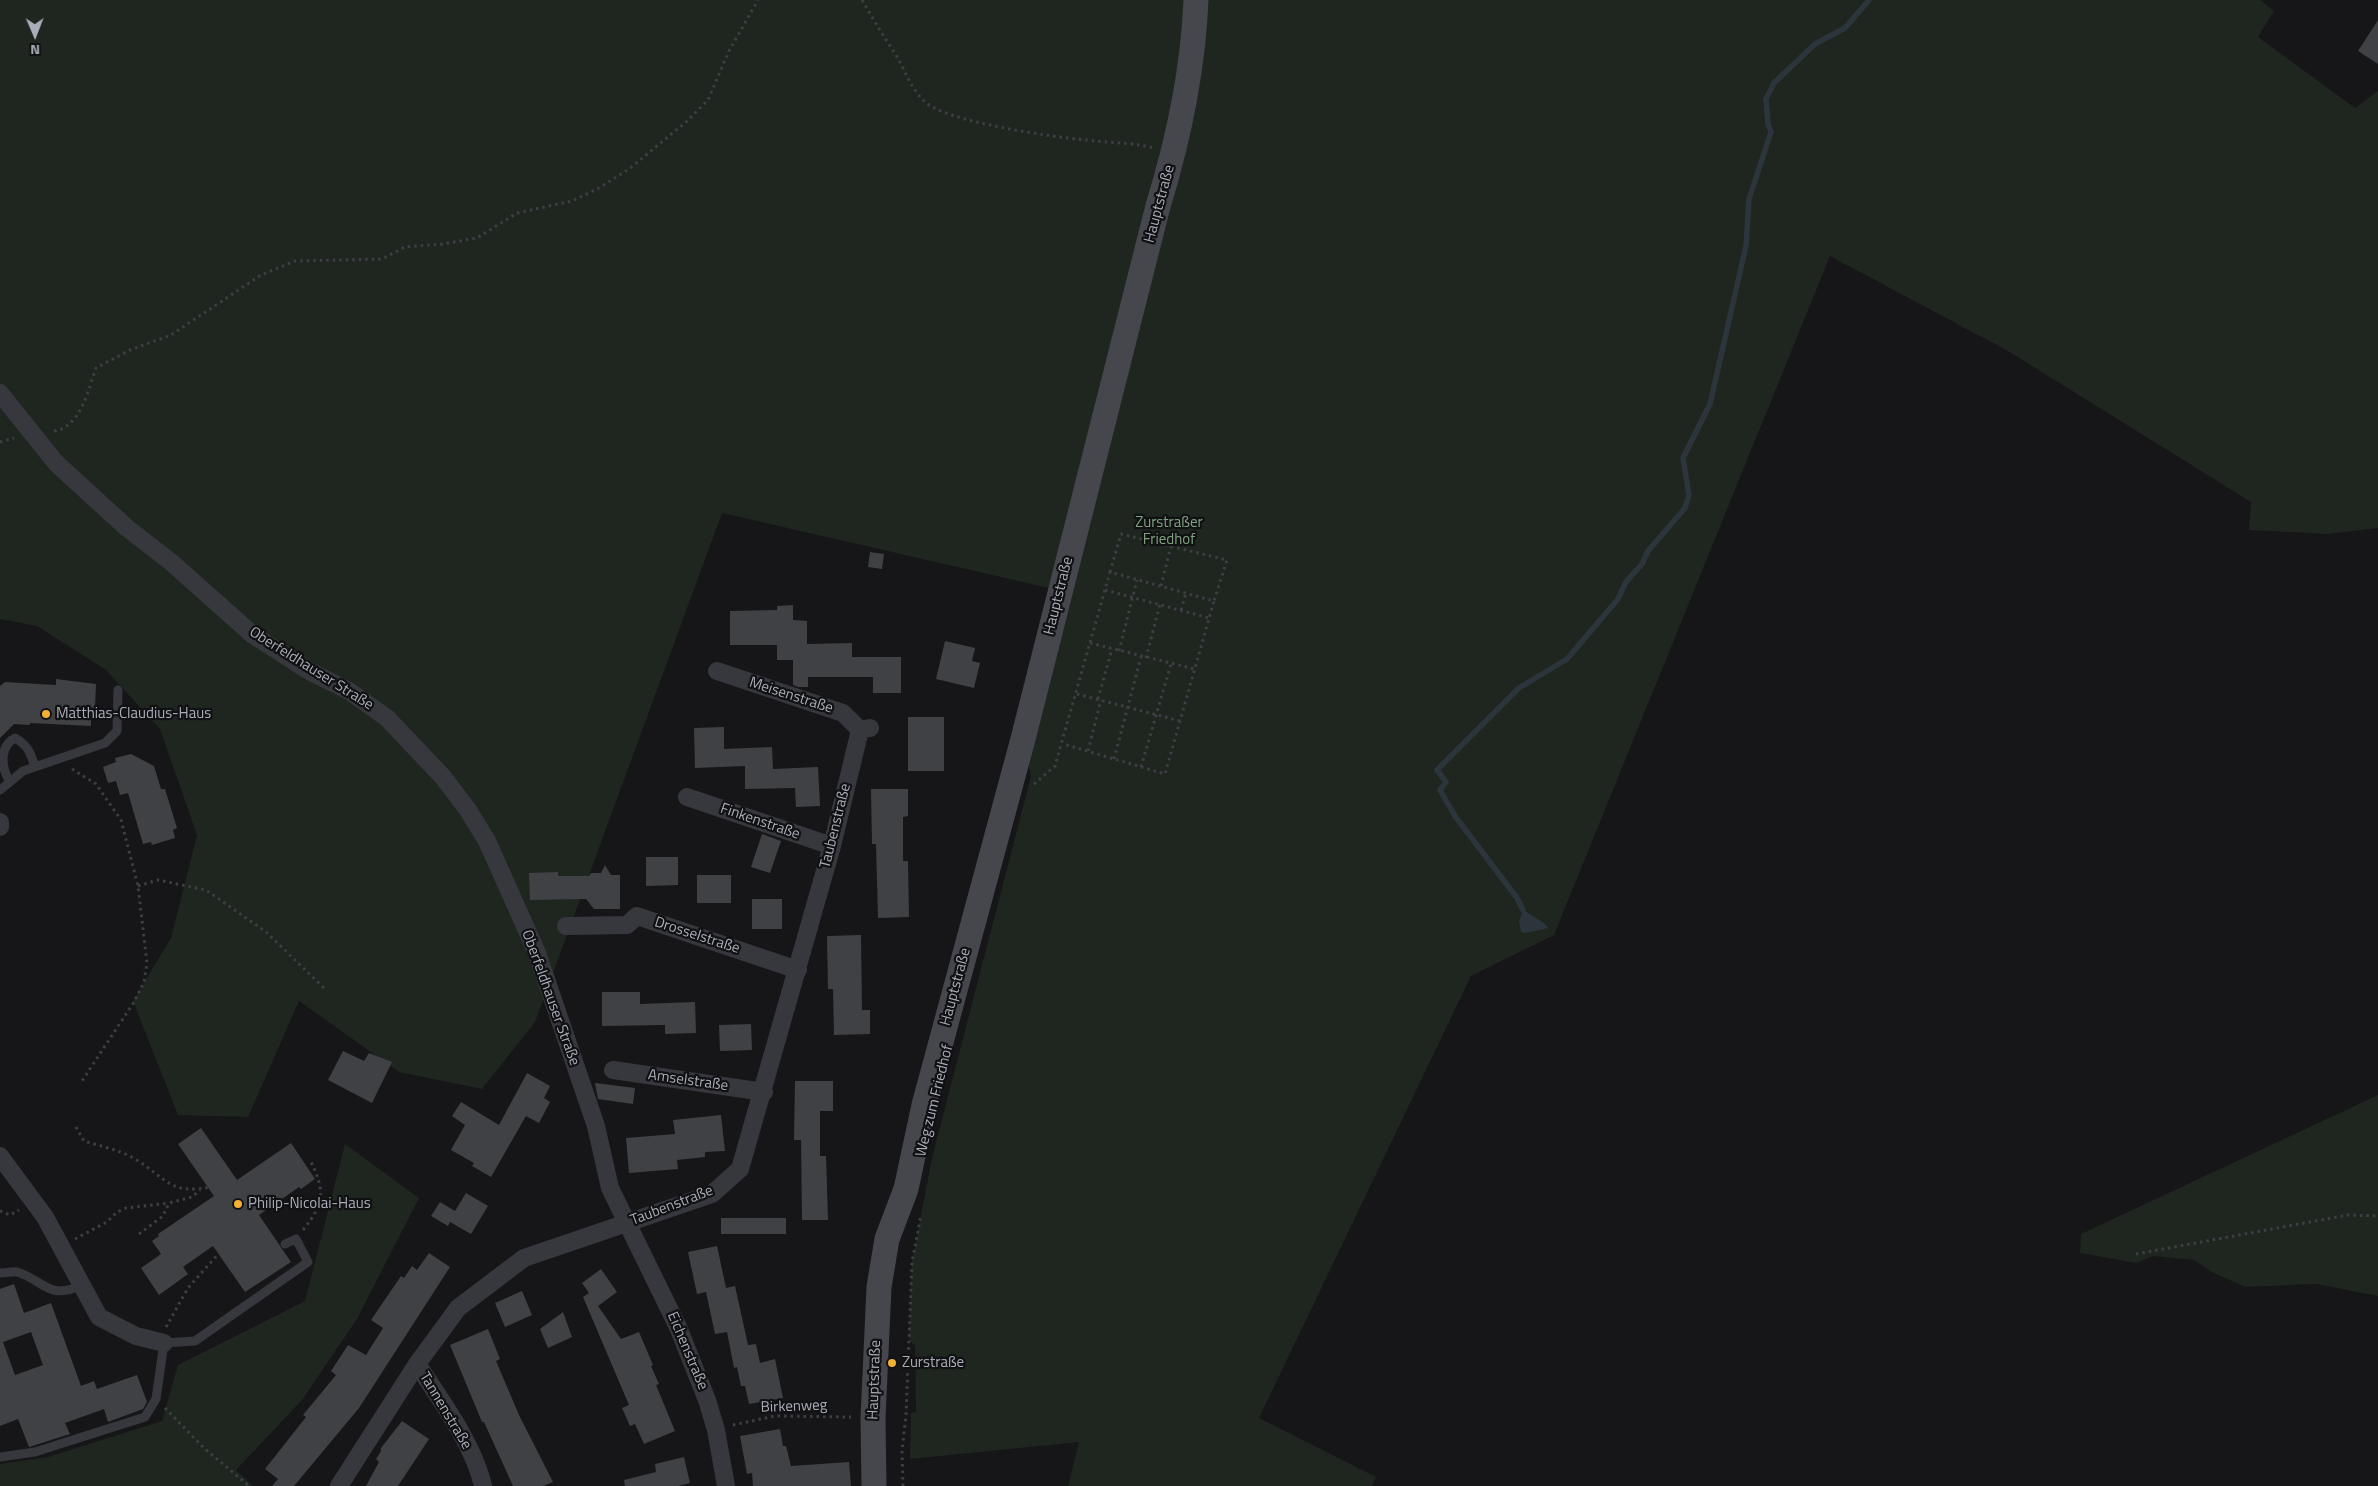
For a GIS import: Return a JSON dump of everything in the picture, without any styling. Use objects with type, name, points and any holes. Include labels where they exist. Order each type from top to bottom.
[{"type":"main road","name":"Hauptstraße","points":[[891,1486],[893,1326],[896,1284],[905,1228],[914,1197],[924,1105],[1023,739],[1158,206],[1174,154],[1186,96],[1195,33],[1196,0]]},
{"type":"main road","name":"Hauptstraße","points":[[874,1486],[874,1418],[879,1287],[887,1239],[914,1197]]},
{"type":"street","name":"Oberfeldhauser Straße","points":[[0,393],[36,434],[56,463],[127,528],[171,562],[253,635],[309,671],[367,703],[387,718],[451,786],[480,828],[537,952],[596,1126],[610,1188],[626,1224]]},
{"type":"street","name":"Meisenstraße","points":[[717,671],[843,713],[865,729]]},
{"type":"street","name":"Taubenstraße","points":[[339,1486],[417,1364],[458,1308],[524,1258],[712,1194],[740,1169],[764,1092],[865,729]]},
{"type":"street","name":"Finkenstraße","points":[[687,797],[832,846]]},
{"type":"street","points":[[0,822],[0,827]]},
{"type":"street","name":"Drosselstraße","points":[[566,926],[627,925],[637,916],[798,970]]},
{"type":"street","name":"Amselstraße","points":[[613,1070],[764,1092]]},
{"type":"street","points":[[0,1156],[35,1201],[99,1317],[136,1336],[162,1342]]},
{"type":"street","name":"Eichenstraße","points":[[626,1224],[681,1334],[701,1383],[716,1430],[726,1486]]},
{"type":"street","name":"Tannenstraße","points":[[417,1364],[454,1420],[481,1476],[483,1486]]},
{"type":"lane","points":[[0,790],[24,771],[105,743],[117,731],[118,690]]},
{"type":"lane","points":[[10,782],[0,765],[0,749],[7,741],[15,738],[25,743],[32,754],[35,767]]},
{"type":"lane","points":[[0,1457],[35,1452],[145,1417],[156,1400],[162,1342],[196,1341],[308,1262],[296,1239],[285,1244]]},
{"type":"lane","points":[[1,1273],[16,1272],[55,1291],[72,1290],[82,1285]]},
{"type":"path","points":[[36,434],[62,430],[80,411],[96,368],[130,350],[171,335],[261,275],[295,261],[382,259],[405,247],[443,244],[477,238],[517,213],[572,201],[599,188],[629,169],[686,122],[708,100],[729,51],[758,0]]},
{"type":"path","points":[[862,0],[924,102],[943,112],[968,121],[1087,141],[1115,141],[1146,146],[1174,154]]},
{"type":"path","points":[[1027,789],[1055,766],[1063,744],[1121,534],[1227,560],[1165,774],[1063,744]]},
{"type":"path","points":[[1161,586],[1171,546]]},
{"type":"path","points":[[1110,572],[1214,601]]},
{"type":"path","points":[[1119,651],[1138,580]]},
{"type":"path","points":[[1105,590],[1209,618]]},
{"type":"path","points":[[1181,610],[1186,593]]},
{"type":"path","points":[[1146,658],[1160,604]]},
{"type":"path","points":[[1090,643],[1194,670]]},
{"type":"path","points":[[1088,751],[1112,649]]},
{"type":"path","points":[[1114,759],[1141,657]]},
{"type":"path","points":[[1141,766],[1171,664]]},
{"type":"path","points":[[1077,694],[1180,721]]},
{"type":"path","points":[[57,759],[96,784],[121,820],[138,886],[147,962],[144,982],[134,1002],[80,1084]]},
{"type":"path","points":[[138,886],[158,880],[206,890],[266,932],[326,989]]},
{"type":"path","points":[[76,1127],[84,1141],[133,1158],[178,1189],[211,1187]]},
{"type":"path","points":[[296,1239],[313,1218],[320,1198],[320,1181],[310,1160]]},
{"type":"path","points":[[61,1246],[95,1229],[126,1208],[168,1203],[192,1197],[202,1189]]},
{"type":"path","points":[[903,1486],[902,1450],[906,1416],[914,1197]]},
{"type":"path","points":[[139,1234],[163,1216],[168,1203]]},
{"type":"path","points":[[2136,1254],[2348,1215],[2378,1216]]},
{"type":"path","points":[[162,1342],[171,1315],[188,1288],[236,1234]]},
{"type":"path","points":[[156,1400],[204,1448],[249,1486]]},
{"type":"path","name":"Birkenweg","points":[[716,1430],[776,1416],[874,1418]]},
{"type":"green space","name":"Zurstraßer Friedhof","points":[[0,0],[2260,0],[2274,11],[2258,37],[2355,108],[2378,91],[2378,528],[2327,534],[2249,530],[2251,502],[2008,351],[1830,256],[1554,935],[1471,976],[1259,1418],[1376,1477],[1372,1486],[1068,1486],[1079,1442],[910,1459],[911,1413],[916,1412],[915,1346],[909,1339],[912,1262],[932,1158],[1031,776],[1023,739],[1049,588],[722,513],[535,1022],[482,1089],[399,1072],[299,1001],[248,1117],[178,1115],[133,1001],[171,938],[197,835],[160,729],[106,670],[37,626],[0,619]]},
{"type":"green space","points":[[2378,1095],[2378,1296],[2316,1284],[2245,1287],[2214,1273],[2194,1260],[2153,1256],[2136,1263],[2080,1253],[2081,1234]]},
{"type":"green space","points":[[345,1144],[419,1198],[357,1319],[302,1400],[236,1470],[253,1486],[0,1486],[0,1464],[48,1457],[162,1421],[178,1365],[305,1301]]},
{"type":"shaded area","points":[[1523,910],[1544,923],[1548,928],[1526,933],[1521,932],[1519,921]]},
{"type":"building","points":[[2378,20],[2378,64],[2358,51]]},
{"type":"building","points":[[870,552],[884,554],[882,569],[868,567]]},
{"type":"building","points":[[793,605],[793,620],[807,621],[807,644],[852,643],[852,657],[901,657],[901,693],[873,693],[873,677],[808,677],[808,687],[798,687],[793,685],[793,660],[777,660],[777,645],[730,645],[730,611],[777,610],[777,606]]},
{"type":"building","points":[[945,641],[975,648],[972,661],[980,663],[974,688],[936,679]]},
{"type":"building","name":"Matthias-Claudius-Haus","points":[[56,679],[96,684],[95,708],[91,708],[91,726],[14,724],[0,738],[0,686],[5,682],[56,685]]},
{"type":"building","points":[[908,717],[944,717],[944,771],[908,771]]},
{"type":"building","points":[[724,727],[724,749],[772,747],[773,769],[818,767],[820,806],[796,807],[795,788],[745,789],[745,766],[695,768],[694,728]]},
{"type":"building","points":[[131,754],[154,766],[161,789],[165,789],[177,828],[173,830],[175,838],[152,845],[151,842],[143,844],[128,793],[120,795],[116,781],[108,783],[103,767],[116,762],[115,758]]},
{"type":"building","points":[[871,789],[908,789],[908,816],[903,817],[903,861],[908,861],[909,917],[878,918],[876,844],[872,844]]},
{"type":"building","points":[[762,834],[781,841],[770,873],[751,867]]},
{"type":"building","points":[[646,857],[678,857],[678,885],[646,886]]},
{"type":"building","points":[[605,865],[611,875],[620,875],[620,909],[594,909],[586,899],[530,900],[529,873],[558,872],[558,876],[589,876],[591,873],[601,873]]},
{"type":"building","points":[[697,875],[731,875],[731,903],[697,903]]},
{"type":"building","points":[[752,899],[782,899],[782,929],[752,929]]},
{"type":"building","points":[[861,935],[862,1010],[870,1010],[870,1034],[834,1035],[833,989],[828,989],[827,936]]},
{"type":"building","points":[[602,992],[640,992],[640,1004],[695,1002],[696,1033],[665,1034],[665,1025],[602,1026]]},
{"type":"building","points":[[751,1024],[752,1050],[720,1051],[719,1025]]},
{"type":"building","points":[[343,1051],[364,1061],[369,1053],[392,1062],[372,1103],[328,1080]]},
{"type":"building","points":[[527,1073],[550,1086],[544,1098],[550,1102],[539,1123],[526,1116],[491,1177],[472,1166],[474,1163],[451,1150],[465,1125],[452,1116],[461,1102],[499,1125]]},
{"type":"building","points":[[795,1081],[833,1081],[833,1111],[820,1111],[820,1156],[826,1156],[828,1220],[802,1220],[801,1140],[794,1140]]},
{"type":"building","points":[[595,1083],[635,1088],[633,1104],[598,1099]]},
{"type":"building","points":[[721,1115],[725,1151],[705,1152],[705,1157],[677,1160],[678,1169],[629,1173],[626,1138],[675,1134],[673,1120]]},
{"type":"building","points":[[201,1128],[237,1180],[291,1143],[315,1179],[301,1189],[299,1187],[259,1215],[291,1262],[245,1292],[213,1246],[183,1267],[188,1274],[159,1295],[141,1268],[161,1254],[152,1241],[159,1236],[158,1234],[214,1196],[178,1144]]},
{"type":"building","points":[[466,1193],[488,1206],[471,1234],[450,1222],[448,1226],[431,1216],[440,1202],[455,1211]]},
{"type":"building","points":[[721,1218],[786,1218],[786,1234],[721,1234]]},
{"type":"building","points":[[717,1246],[726,1288],[735,1286],[748,1345],[756,1344],[760,1363],[775,1359],[783,1398],[749,1404],[745,1386],[741,1386],[737,1367],[734,1368],[727,1332],[715,1334],[706,1292],[697,1294],[688,1252]]},
{"type":"building","points":[[429,1253],[450,1267],[359,1408],[294,1486],[272,1486],[278,1479],[265,1469],[306,1417],[303,1415],[336,1375],[331,1371],[348,1345],[366,1355],[383,1328],[371,1320],[401,1276],[404,1278],[412,1266],[417,1270]]},
{"type":"building","points":[[601,1269],[617,1292],[598,1306],[621,1339],[639,1332],[653,1365],[651,1366],[659,1384],[656,1385],[675,1431],[644,1444],[635,1424],[630,1426],[622,1408],[629,1405],[583,1297],[589,1293],[582,1283]]},
{"type":"building","points":[[14,1284],[24,1313],[51,1303],[81,1386],[94,1381],[97,1389],[137,1375],[147,1402],[143,1409],[108,1422],[104,1409],[65,1423],[70,1434],[29,1447],[18,1419],[0,1426],[0,1289]],"holes":[[[31,1332],[43,1365],[15,1375],[3,1342]]]},
{"type":"building","points":[[522,1291],[532,1315],[505,1327],[495,1303]]},
{"type":"building","points":[[563,1312],[572,1337],[548,1348],[540,1329]]},
{"type":"building","points":[[488,1329],[500,1359],[496,1361],[519,1415],[553,1482],[543,1486],[513,1486],[484,1422],[482,1422],[450,1345]]},
{"type":"building","points":[[402,1421],[429,1439],[398,1486],[366,1486],[379,1462],[376,1459],[381,1448]]},
{"type":"building","points":[[780,1429],[783,1446],[786,1446],[791,1466],[849,1462],[851,1486],[753,1486],[752,1473],[747,1474],[740,1436]]},
{"type":"building","points":[[684,1457],[690,1483],[678,1486],[625,1486],[624,1480],[656,1472],[655,1464]]},
{"type":"waterway","points":[[1523,910],[1517,898],[1455,816],[1440,790],[1446,782],[1437,770],[1519,688],[1567,659],[1618,599],[1626,582],[1642,564],[1648,551],[1685,508],[1689,495],[1683,458],[1710,404],[1746,246],[1749,199],[1771,132],[1768,124],[1766,99],[1774,83],[1815,44],[1845,28],[1869,0]]},
{"type":"place","name":"Matthias-Claudius-Haus","points":[[46,714]]},
{"type":"place","name":"Philip-Nicolai-Haus","points":[[238,1204]]},
{"type":"place","name":"Zurstraße","points":[[892,1363]]}]
